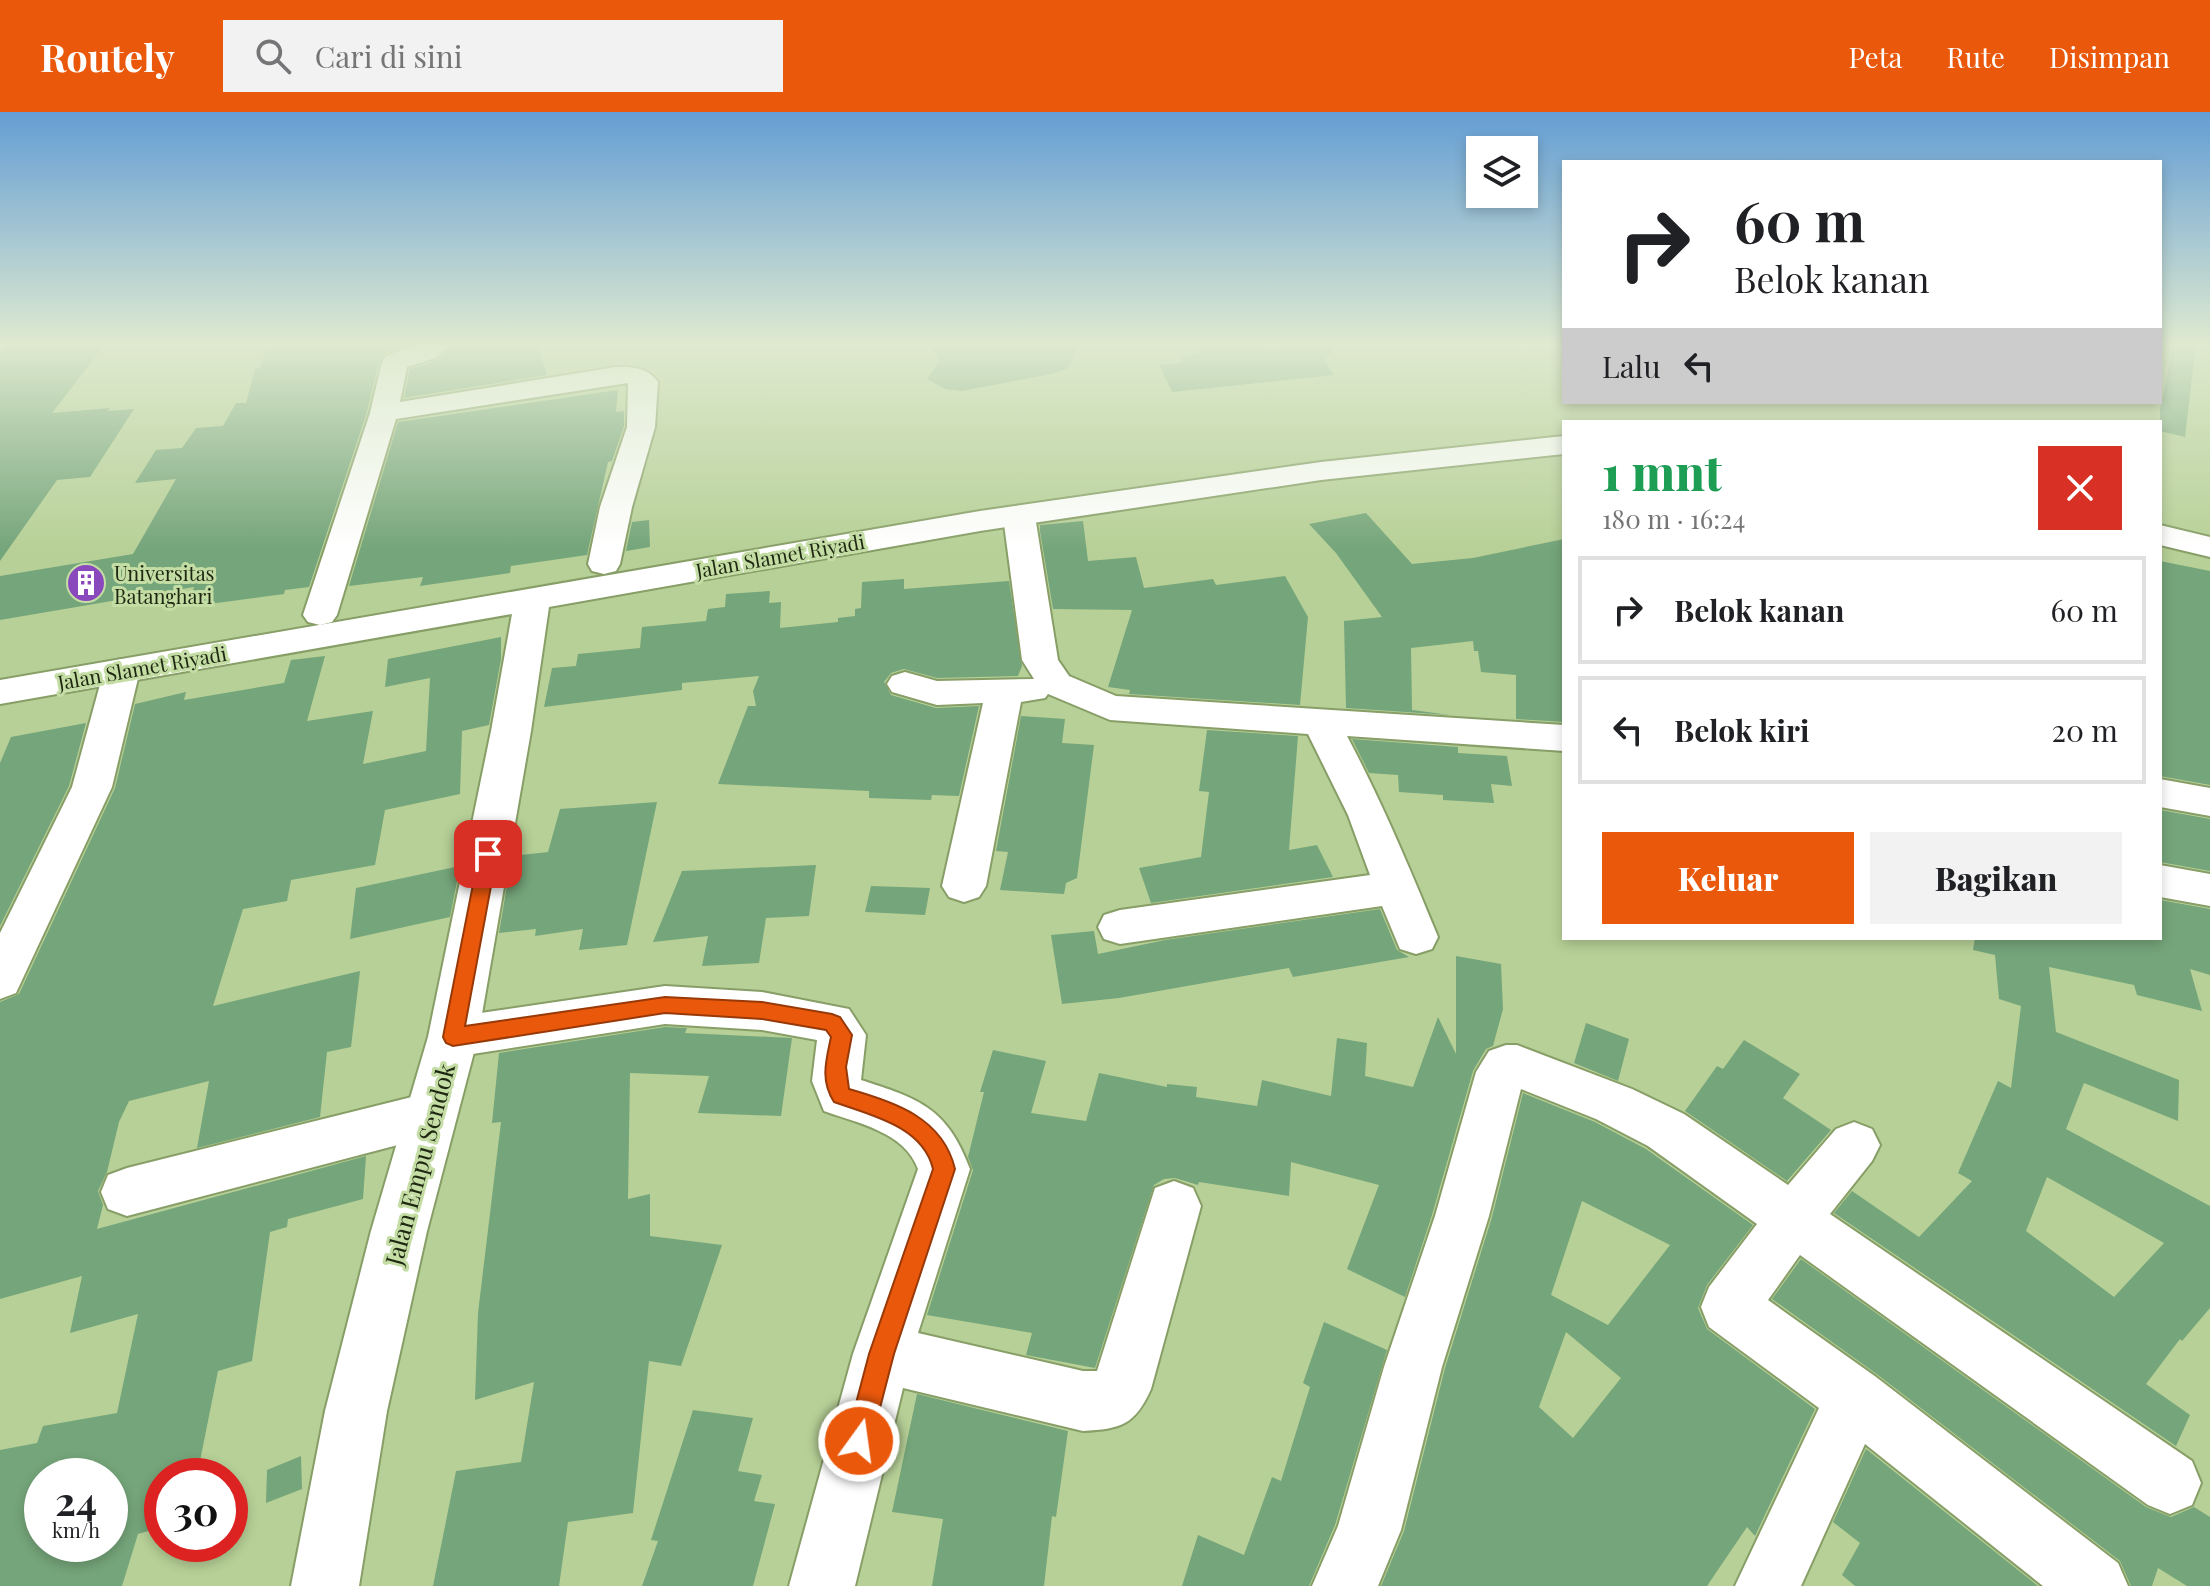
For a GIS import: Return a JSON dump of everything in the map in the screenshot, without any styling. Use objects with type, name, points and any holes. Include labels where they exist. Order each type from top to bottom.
[{"type":"main road","name":"Jalan Slamet Riyadi","points":[[0,692],[532,599],[974,511],[1314,452],[1470,433],[1562,427]]},
{"type":"main road","name":"Jalan Slamet Riyadi","points":[[0,671],[125,653],[604,564],[974,511],[1019,516],[1321,471],[1562,445]]},
{"type":"main road","points":[[2162,516],[2210,527]]},
{"type":"main road","points":[[2162,535],[2210,547]]},
{"type":"main road","name":"Jalan Empu Sendok","points":[[325,1586],[356,1411],[399,1231],[453,1037],[511,731],[532,599]]},
{"type":"street","points":[[320,615],[384,413],[391,412]]},
{"type":"street","points":[[604,564],[620,492],[641,427],[642,412]]},
{"type":"street","points":[[1019,516],[1040,660],[1056,684],[1110,708],[1562,738]]},
{"type":"street","points":[[0,980],[92,787],[122,670]]},
{"type":"street","points":[[905,684],[937,693],[1025,692],[1056,684]]},
{"type":"street","points":[[964,886],[1004,692]]},
{"type":"street","points":[[1322,724],[1368,815],[1416,937]]},
{"type":"street","points":[[2162,793],[2210,802]]},
{"type":"street","points":[[2162,881],[2210,890]]},
{"type":"street","points":[[1120,927],[1397,887]]},
{"type":"street","points":[[453,1037],[665,1005],[762,1011],[837,1026],[842,1035],[835,1067],[836,1086],[842,1096],[890,1110],[931,1139],[941,1155],[944,1169],[882,1354],[822,1586]]},
{"type":"street","points":[[1345,1586],[1369,1530],[1413,1367],[1462,1216],[1501,1072],[1506,1066],[1517,1066],[1614,1104],[1666,1130],[2170,1483]]},
{"type":"street","points":[[127,1192],[432,1114]]},
{"type":"street","points":[[1854,1145],[1794,1218],[1729,1307],[1855,1398],[2095,1586]]},
{"type":"street","points":[[882,1354],[1083,1401],[1110,1400],[1121,1389],[1174,1206]]},
{"type":"street","points":[[1768,1586],[1855,1398]]},
{"type":"building","points":[[0,412],[132,412],[90,477],[57,480],[0,561]]},
{"type":"building","points":[[231,412],[367,412],[309,587],[285,590],[284,594],[187,607],[194,587],[0,620],[0,576],[133,554],[176,479],[135,483],[156,450],[182,448],[196,428],[223,426]]},
{"type":"building","points":[[468,412],[624,412],[624,426],[612,461],[608,462],[587,555],[511,566],[510,573],[420,586],[423,577],[349,586],[398,422]]},
{"type":"building","points":[[2160,412],[2188,412],[2185,437],[2162,431]]},
{"type":"building","points":[[1366,513],[1412,564],[1473,558],[1562,539],[1562,722],[1516,719],[1516,675],[1481,672],[1473,641],[1411,648],[1412,710],[1450,715],[1346,708],[1344,621],[1382,617],[1336,553],[1309,524]]},
{"type":"building","points":[[649,520],[650,547],[626,551],[632,522]]},
{"type":"building","points":[[1083,521],[1088,561],[1136,557],[1144,588],[1213,579],[1216,585],[1285,576],[1308,617],[1300,705],[1129,694],[1130,690],[1108,687],[1132,610],[1053,609],[1040,531],[1040,525]]},
{"type":"building","points":[[2162,561],[2210,571],[2210,785],[2162,776]]},
{"type":"building","points":[[904,579],[904,589],[1009,581],[1022,666],[1018,676],[937,678],[904,669],[891,673],[884,682],[891,695],[936,708],[979,706],[959,796],[932,795],[931,800],[869,798],[869,791],[718,784],[748,706],[756,706],[753,691],[759,676],[682,683],[682,690],[544,707],[552,668],[576,666],[578,654],[640,648],[642,627],[706,621],[708,609],[725,607],[726,594],[770,591],[769,603],[781,602],[780,628],[838,622],[838,618],[855,616],[855,609],[861,608],[862,582]]},
{"type":"building","points":[[501,637],[501,659],[489,725],[462,731],[460,794],[385,810],[375,865],[291,880],[287,901],[243,909],[213,1006],[360,971],[351,1047],[327,1052],[320,1117],[197,1148],[209,1081],[129,1101],[119,1122],[107,1172],[98,1191],[103,1205],[97,1229],[366,1156],[363,1199],[288,1219],[287,1227],[270,1232],[252,1361],[218,1371],[201,1458],[144,1458],[144,1532],[138,1534],[122,1586],[0,1586],[0,1450],[37,1443],[43,1426],[117,1413],[138,1314],[70,1333],[82,1276],[0,1299],[0,1002],[19,994],[115,788],[135,704],[186,692],[184,700],[284,683],[291,660],[325,656],[307,721],[373,711],[363,764],[426,751],[430,678],[385,687],[388,659]]},
{"type":"building","points":[[1021,716],[1065,719],[1062,743],[1094,745],[1077,878],[1066,883],[1064,894],[1000,890],[1008,852],[996,851]]},
{"type":"building","points":[[86,723],[69,786],[0,926],[0,763],[11,737]]},
{"type":"building","points":[[1207,730],[1298,736],[1289,850],[1317,845],[1333,877],[1151,903],[1139,868],[1201,857],[1209,792],[1199,791]]},
{"type":"building","points":[[1352,739],[1458,747],[1458,753],[1507,756],[1512,786],[1491,784],[1494,803],[1443,800],[1443,795],[1399,792],[1398,775],[1369,773]]},
{"type":"building","points":[[657,802],[627,945],[579,950],[583,929],[535,936],[536,929],[499,933],[512,856],[548,852],[560,809]]},
{"type":"building","points":[[2162,810],[2210,819],[2210,871],[2162,862]]},
{"type":"building","points":[[816,865],[809,916],[766,918],[759,963],[702,966],[708,936],[653,942],[682,871]]},
{"type":"building","points":[[460,866],[450,917],[350,939],[356,888]]},
{"type":"building","points":[[871,886],[930,888],[925,915],[865,912]]},
{"type":"building","points":[[2162,900],[2210,909],[2210,975],[2190,969],[2202,1011],[2137,995],[2134,985],[2049,967],[2056,1032],[2179,1080],[2178,1121],[2084,1083],[2066,1129],[2210,1206],[2210,1308],[2182,1341],[2180,1339],[2146,1384],[2190,1415],[2176,1446],[1834,1213],[1852,1191],[1919,1237],[1972,1181],[1958,1173],[1998,1081],[2011,1088],[2021,1006],[1999,999],[1995,955],[1973,950],[1975,940],[2162,940]],"holes":[[[2047,1177],[2164,1243],[2114,1297],[2026,1231]]]},
{"type":"building","points":[[1380,909],[1397,950],[1409,957],[1293,977],[1289,968],[1119,998],[1062,1004],[1051,935],[1094,931],[1098,954],[1165,940]]},
{"type":"building","points":[[1456,956],[1501,964],[1503,1009],[1493,1046],[1486,1049],[1473,1071],[1405,1297],[1347,1269],[1379,1185],[1291,1162],[1289,1196],[1199,1182],[1198,1185],[1175,1178],[1164,1179],[1154,1185],[1095,1368],[1026,1355],[1032,1333],[927,1315],[973,1170],[968,1157],[984,1092],[980,1092],[993,1050],[1046,1061],[1031,1113],[1086,1121],[1099,1073],[1167,1087],[1167,1084],[1197,1087],[1196,1097],[1257,1106],[1262,1080],[1331,1096],[1337,1038],[1367,1043],[1365,1076],[1413,1087],[1438,1017],[1456,1054]]},
{"type":"building","points":[[1586,1023],[1629,1039],[1618,1081],[1574,1063]]},
{"type":"building","points":[[665,1027],[687,1028],[685,1033],[792,1038],[781,1116],[698,1113],[709,1076],[630,1073],[628,1199],[650,1194],[650,1236],[722,1245],[681,1366],[649,1361],[633,1513],[568,1522],[559,1586],[433,1586],[456,1471],[521,1462],[534,1382],[475,1400],[478,1313],[501,1122],[492,1123],[499,1053]]},
{"type":"building","points":[[1744,1040],[1800,1074],[1783,1098],[1831,1130],[1787,1181],[1685,1111],[1717,1066],[1723,1069]]},
{"type":"building","points":[[1523,1093],[1595,1122],[1646,1149],[1753,1225],[1707,1285],[1698,1308],[1707,1329],[1815,1409],[1755,1536],[1747,1527],[1707,1586],[1381,1586],[1404,1531],[1445,1368],[1492,1217]],"holes":[[[1582,1201],[1670,1245],[1608,1325],[1551,1295]],[[1566,1332],[1621,1378],[1573,1438],[1539,1407]]]},
{"type":"building","points":[[1801,1259],[2146,1507],[2171,1517],[2194,1507],[2210,1517],[2210,1586],[2187,1586],[2158,1568],[2152,1586],[2131,1586],[2120,1561],[1878,1375],[1772,1299]]},
{"type":"building","points":[[1324,1322],[1387,1350],[1335,1525],[1309,1586],[1182,1586],[1198,1535],[1244,1555],[1272,1477],[1281,1481],[1310,1387],[1303,1383]]},
{"type":"building","points":[[917,1394],[1068,1431],[1056,1517],[1052,1516],[1044,1586],[932,1586],[943,1519],[892,1512]]},
{"type":"building","points":[[693,1410],[753,1418],[738,1471],[762,1475],[754,1501],[775,1504],[753,1586],[642,1586],[658,1541],[651,1540]]},
{"type":"building","points":[[1866,1449],[2038,1586],[1855,1586],[1842,1575],[1860,1543],[1833,1522]]},
{"type":"building","points":[[301,1456],[302,1489],[266,1503],[267,1470]]},
{"type":"place","name":"Universitas Batanghari","points":[[86,583]]},
{"type":"route","points":[[488,854],[453,1037],[665,1005],[762,1011],[832,1023],[842,1035],[835,1067],[836,1086],[842,1096],[890,1110],[931,1139],[941,1155],[944,1169],[882,1354],[859,1441]]}]
